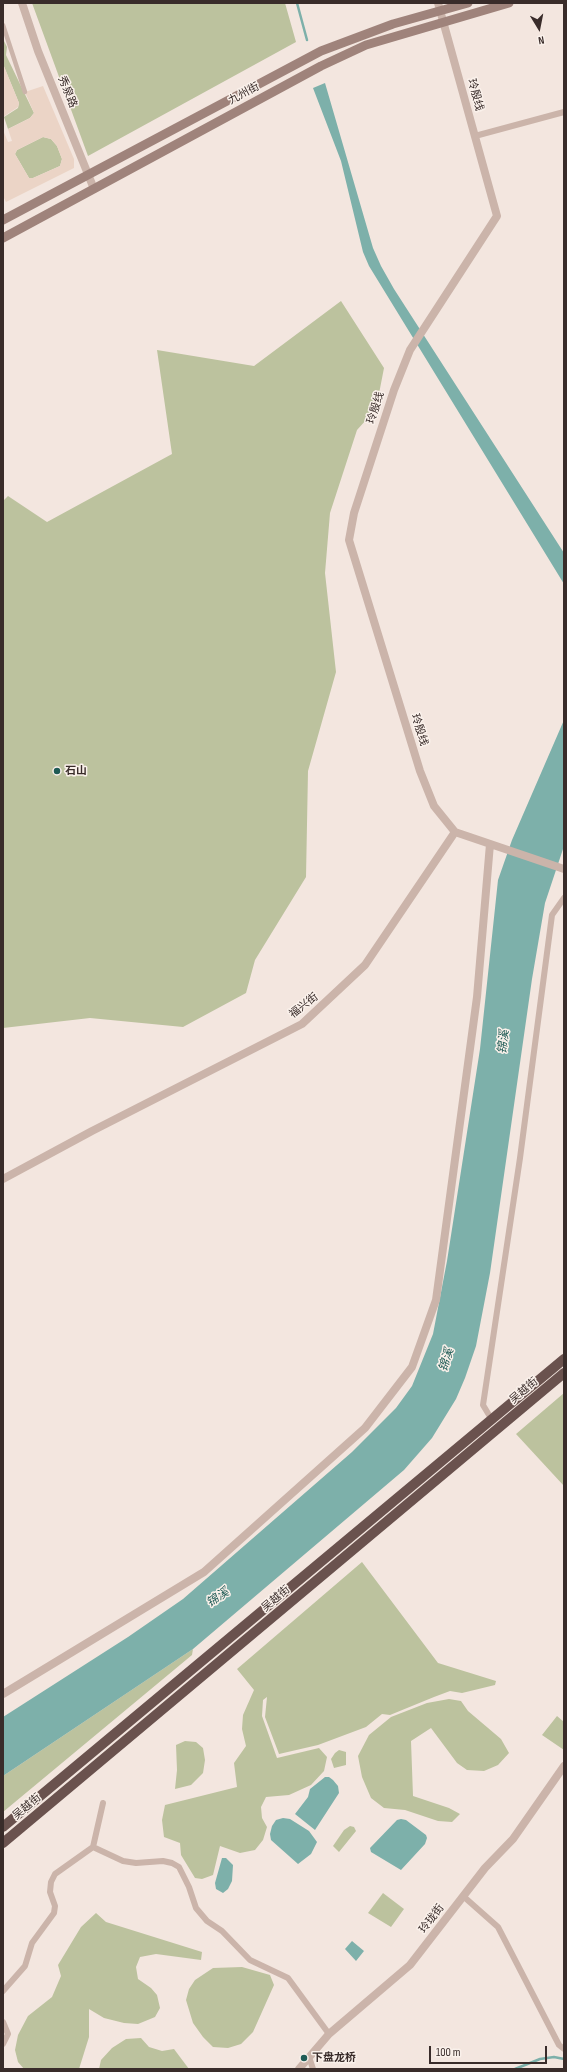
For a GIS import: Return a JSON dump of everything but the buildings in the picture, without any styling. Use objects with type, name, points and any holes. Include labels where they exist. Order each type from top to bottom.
[{"type":"highway","name":"吴越街","points":[[3,1828],[492,1420],[564,1358]]},
{"type":"highway","name":"吴越街","points":[[3,1843],[564,1373]]},
{"type":"main road","name":"九州街","points":[[3,220],[321,51],[439,7],[468,3]]},
{"type":"main road","name":"九州街","points":[[3,238],[321,66],[366,45],[509,3]]},
{"type":"street","name":"秀泉路","points":[[22,3],[38,51],[94,189]]},
{"type":"street","name":"玲殷线","points":[[439,7],[497,216],[410,350],[394,390],[368,469],[354,513],[349,540],[420,770],[434,806],[455,832]]},
{"type":"street","points":[[3,25],[25,92]]},
{"type":"street","points":[[475,136],[564,112]]},
{"type":"street","points":[[455,832],[564,869]]},
{"type":"street","name":"福兴街","points":[[3,1180],[92,1131],[302,1024],[366,965],[455,832]]},
{"type":"street","points":[[3,1694],[204,1572],[365,1428],[412,1367],[436,1300],[477,997],[490,844]]},
{"type":"street","points":[[492,1420],[483,1405],[520,1158],[552,915],[564,898]]},
{"type":"street","name":"玲珑街","points":[[299,2069],[329,2034],[410,1965],[485,1868],[514,1839],[564,1766]]},
{"type":"street","points":[[3,1990],[25,1966],[32,1943],[54,1914],[54,1906],[50,1892],[51,1882],[55,1874],[93,1847],[103,1803]]},
{"type":"street","points":[[93,1847],[123,1861],[136,1863],[163,1861],[179,1867],[189,1887],[196,1908],[207,1921],[222,1931],[250,1960],[288,1978],[329,2034]]},
{"type":"street","points":[[463,1896],[498,1927],[559,2045],[564,2049]]},
{"type":"street","points":[[3,2022],[8,2034],[3,2044]]},
{"type":"street","points":[[309,2057],[313,2069]]},
{"type":"green space","points":[[32,3],[285,3],[296,42],[88,156]]},
{"type":"green space","points":[[3,39],[7,47],[6,55],[34,113],[30,118],[8,129],[4,117],[18,108],[19,103],[3,64]]},
{"type":"green space","points":[[43,137],[51,139],[57,146],[62,159],[60,166],[33,178],[29,178],[15,154],[17,150]]},
{"type":"green space","points":[[341,301],[384,368],[376,409],[357,430],[330,513],[325,573],[336,672],[308,771],[306,877],[255,960],[246,993],[183,1027],[90,1018],[3,1028],[3,501],[8,496],[47,522],[172,454],[157,350],[254,366]]},
{"type":"green space","points":[[564,1393],[564,1486],[516,1434]]},
{"type":"green space","points":[[362,1562],[438,1663],[496,1681],[495,1685],[462,1693],[450,1691],[390,1715],[382,1714],[366,1727],[318,1745],[279,1754],[265,1717],[267,1697],[263,1700],[262,1716],[277,1758],[319,1748],[327,1757],[324,1771],[311,1785],[289,1795],[266,1797],[261,1807],[262,1818],[267,1827],[263,1840],[255,1850],[240,1853],[220,1846],[213,1875],[202,1879],[195,1878],[181,1855],[180,1843],[164,1837],[162,1820],[165,1805],[237,1787],[234,1763],[246,1746],[242,1729],[243,1715],[254,1690],[237,1669]]},
{"type":"green space","points":[[193,1649],[192,1655],[3,1812],[3,1776]]},
{"type":"green space","points":[[449,1699],[461,1701],[468,1711],[501,1739],[509,1753],[498,1765],[484,1771],[467,1770],[457,1763],[431,1728],[411,1741],[413,1796],[449,1808],[460,1814],[452,1822],[438,1821],[405,1810],[384,1808],[371,1798],[362,1777],[358,1756],[369,1735],[391,1717],[427,1703]]},
{"type":"green space","points":[[557,1716],[564,1722],[564,1750],[542,1735]]},
{"type":"green space","points":[[185,1741],[196,1742],[203,1748],[205,1760],[203,1773],[191,1785],[175,1789],[177,1770],[176,1745]]},
{"type":"green space","points":[[339,1750],[346,1752],[346,1765],[334,1768],[331,1759]]},
{"type":"green space","points":[[350,1826],[354,1827],[356,1831],[339,1852],[333,1846],[344,1830]]},
{"type":"green space","points":[[383,1893],[404,1909],[391,1927],[368,1913]]},
{"type":"green space","points":[[96,1913],[106,1922],[202,1952],[201,1960],[156,1954],[140,1957],[136,1967],[138,1979],[151,1988],[157,1995],[160,2008],[155,2017],[138,2024],[124,2023],[104,2018],[89,2009],[89,2037],[79,2069],[24,2069],[18,2062],[15,2050],[18,2035],[28,2016],[52,1997],[61,1976],[58,1965],[81,1927]]},
{"type":"green space","points":[[242,1967],[270,1975],[274,1985],[253,2032],[241,2044],[228,2048],[213,2047],[203,2037],[193,2023],[186,2000],[189,1989],[195,1980],[213,1968]]},
{"type":"green space","points":[[141,2038],[149,2047],[162,2051],[174,2049],[189,2069],[99,2069],[101,2060],[112,2048],[126,2039]]},
{"type":"shaded area","points":[[3,64],[19,103],[18,107],[3,117]]},
{"type":"shaded area","points":[[43,86],[74,159],[74,168],[6,202],[3,196],[3,130],[8,142],[12,141],[8,129],[30,118],[34,113],[25,92]],"holes":[[[43,137],[51,139],[57,146],[62,159],[60,166],[33,178],[29,178],[15,154],[17,150]]]},
{"type":"water","points":[[325,83],[373,248],[381,266],[394,289],[564,553],[564,584],[369,266],[363,252],[341,161],[313,88]]},
{"type":"water","name":"锦溪","points":[[564,720],[564,846],[545,903],[532,979],[490,1273],[476,1346],[456,1399],[432,1438],[404,1470],[193,1649],[3,1776],[3,1717],[128,1637],[183,1599],[352,1452],[396,1408],[412,1386],[433,1334],[447,1261],[480,1049],[498,880],[512,840]]},
{"type":"water","points":[[325,1777],[329,1777],[333,1780],[338,1786],[339,1793],[315,1830],[295,1814],[308,1797],[310,1789]]},
{"type":"water","points":[[283,1818],[290,1819],[309,1831],[317,1842],[311,1854],[298,1864],[271,1840],[270,1834],[272,1826],[276,1820]]},
{"type":"water","points":[[397,1820],[406,1820],[426,1835],[427,1838],[425,1844],[401,1870],[371,1852],[370,1848]]},
{"type":"water","points":[[222,1858],[226,1858],[233,1865],[232,1881],[228,1889],[223,1893],[216,1889],[215,1883]]},
{"type":"water","points":[[352,1941],[364,1951],[356,1961],[345,1949]]},
{"type":"waterway","points":[[297,3],[307,40]]},
{"type":"waterway","points":[[515,2069],[540,2059],[554,2057],[564,2059]]},
{"type":"place","name":"石山","points":[[57,771]]},
{"type":"place","name":"下盘龙桥","points":[[304,2058]]}]
